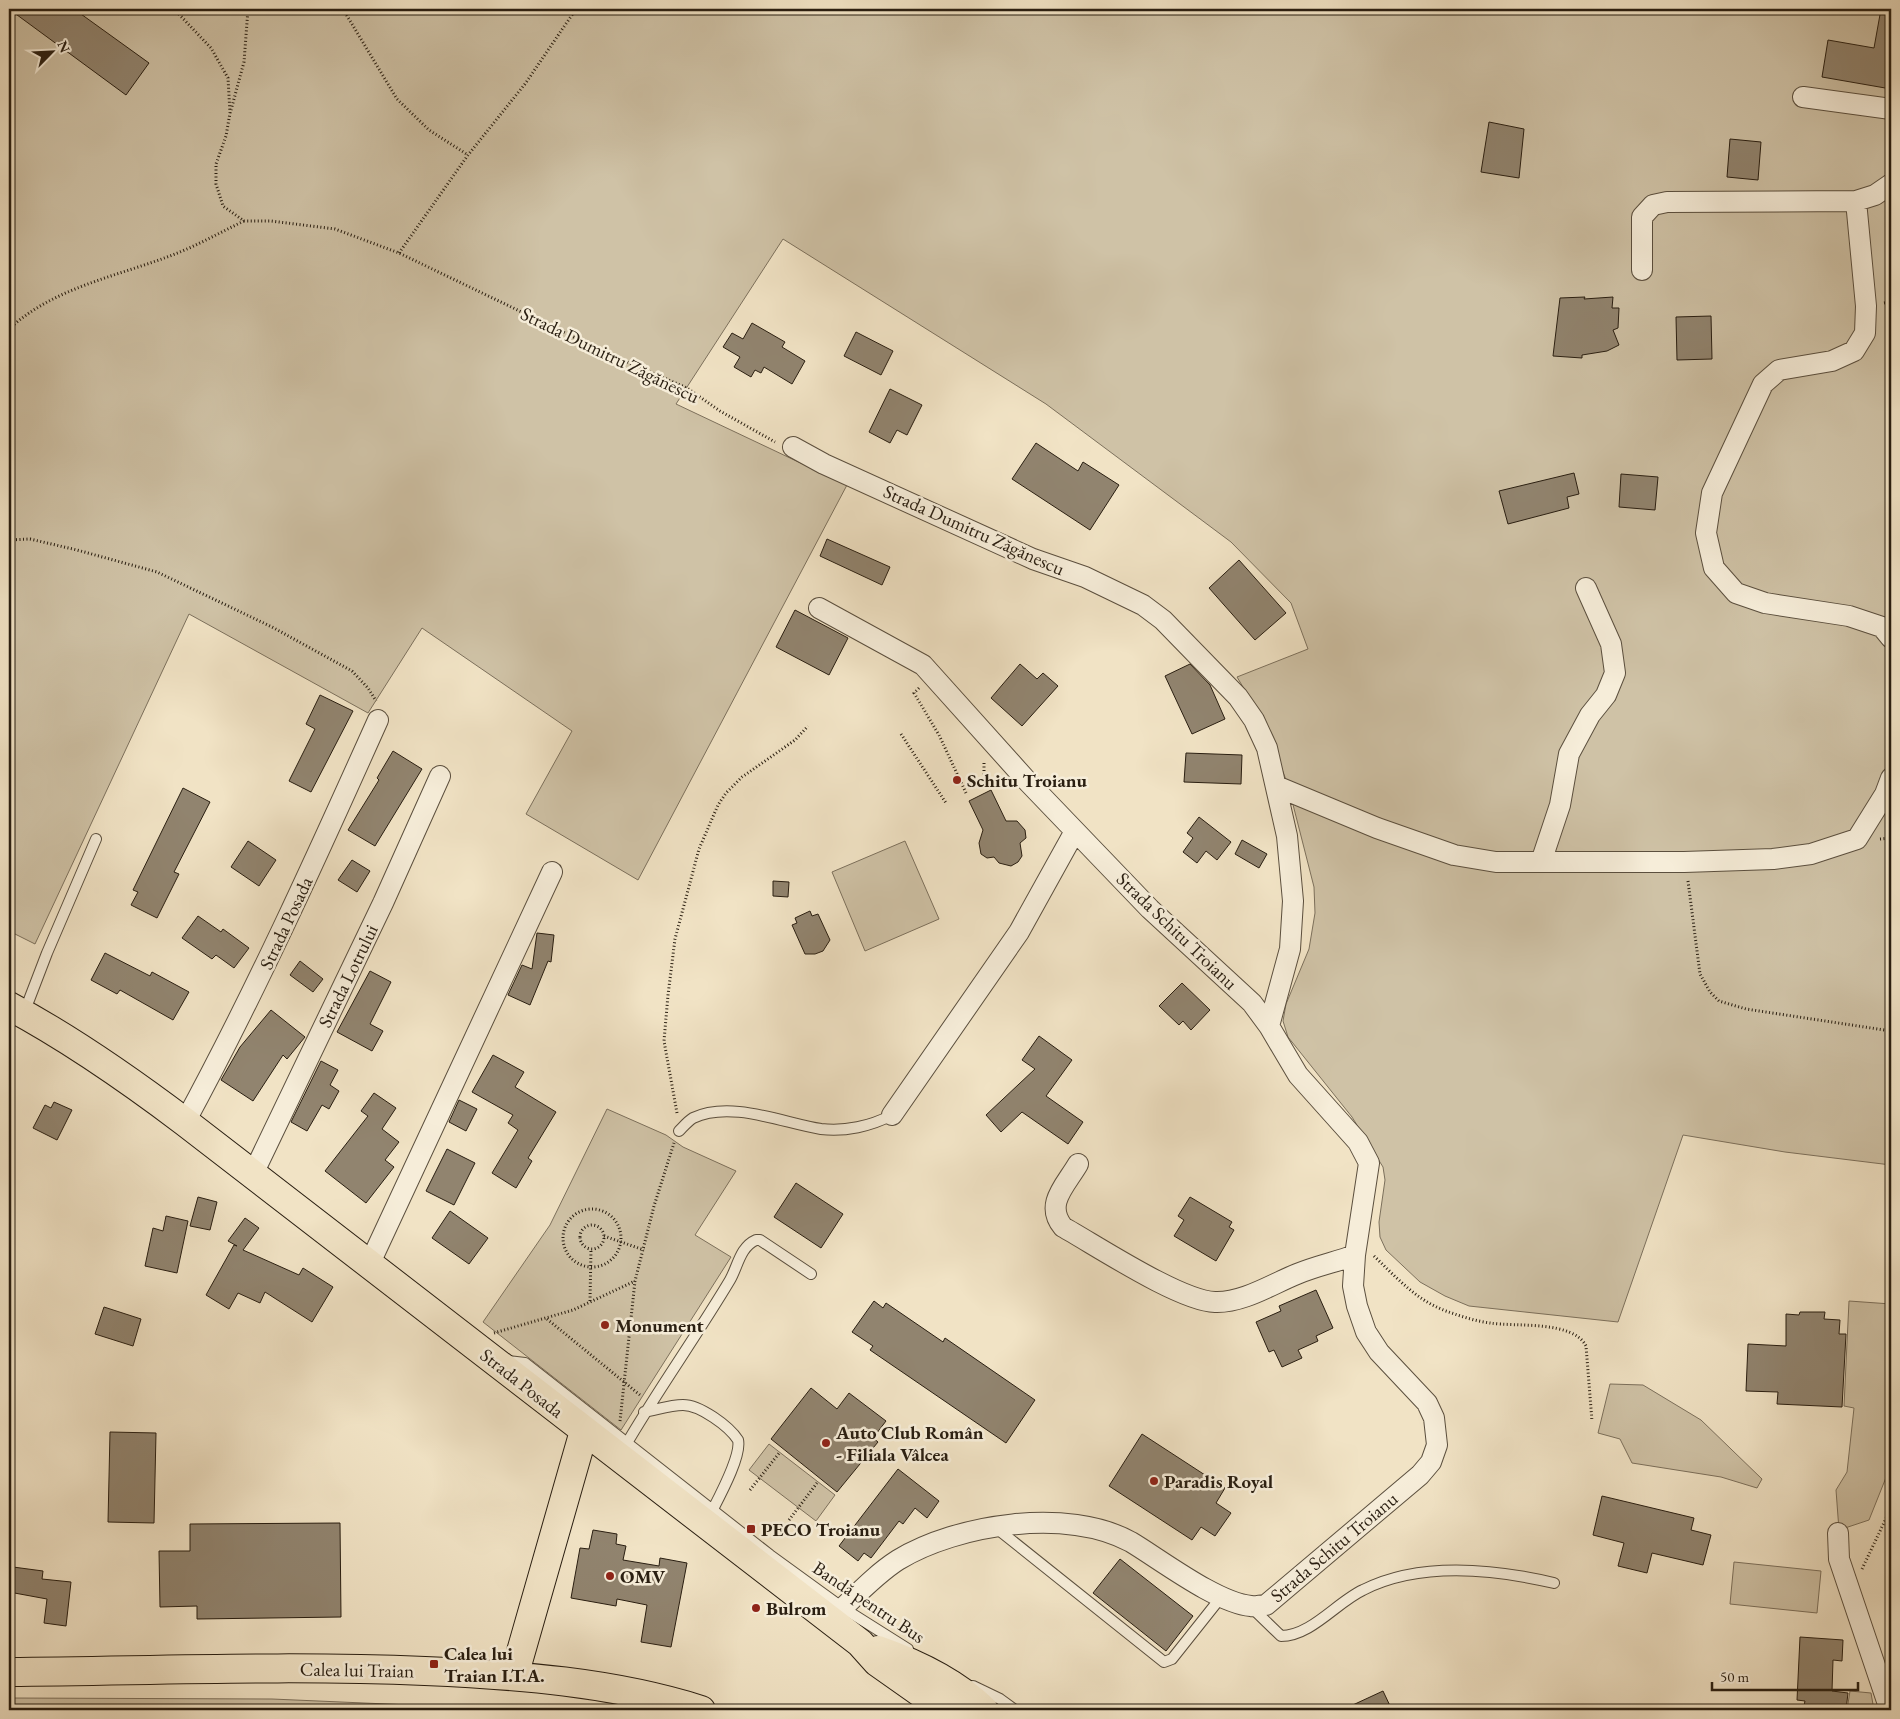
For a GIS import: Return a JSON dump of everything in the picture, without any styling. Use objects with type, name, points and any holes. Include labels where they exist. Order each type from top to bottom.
[{"type":"main road","name":"Strada Posada","points":[[16,1010],[62,1035],[125,1077],[584,1431],[623,1451],[836,1614],[876,1662],[945,1710]]},
{"type":"main road","points":[[514,1676],[584,1431]]},
{"type":"main road","name":"Strada Posada","points":[[860,1643],[916,1666],[973,1699],[984,1710]]},
{"type":"main road","name":"Calea lui Traian","points":[[9,1672],[372,1669],[514,1676],[601,1688],[701,1710]]},
{"type":"street","points":[[1803,97],[1891,109]]},
{"type":"street","points":[[1642,270],[1642,217],[1653,204],[1667,202],[1856,201],[1875,195],[1891,184]]},
{"type":"street","points":[[1856,201],[1866,306],[1865,333],[1854,350],[1832,361],[1779,370],[1763,384],[1712,493],[1706,533],[1714,568],[1736,593],[1766,603],[1849,616],[1882,627],[1891,638]]},
{"type":"street","name":"Strada Dumitru Zăgănescu","points":[[793,446],[824,464],[1033,559],[1085,577],[1143,605],[1163,620],[1238,696],[1254,720],[1267,748],[1276,786]]},
{"type":"street","points":[[1540,862],[1560,805],[1569,754],[1590,715],[1606,695],[1615,673],[1612,644],[1586,588]]},
{"type":"street","name":"Strada Schitu Troianu","points":[[820,608],[923,666],[1150,909],[1252,1003],[1269,1026],[1298,1075],[1358,1142],[1369,1163],[1353,1286],[1357,1306],[1366,1332],[1395,1371],[1427,1403],[1434,1418],[1437,1445],[1431,1462],[1420,1475],[1266,1605],[1250,1606],[1222,1596],[1201,1586],[1130,1542],[1110,1532],[1070,1525],[994,1527],[965,1531],[921,1548],[897,1561],[836,1614]]},
{"type":"street","name":"Strada Posada","points":[[185,1122],[233,1033],[285,926],[378,720]]},
{"type":"street","name":"Strada Lotrului","points":[[253,1174],[384,903],[440,776]]},
{"type":"street","points":[[1276,786],[1377,828],[1454,855],[1496,862],[1684,862],[1773,859],[1811,854],[1857,839],[1885,794],[1891,778]]},
{"type":"street","points":[[1269,1026],[1290,949],[1293,927],[1293,901],[1287,836],[1276,786]]},
{"type":"street","points":[[892,1115],[1019,932],[1079,835]]},
{"type":"street","points":[[369,1266],[552,872]]},
{"type":"street","points":[[1078,1164],[1054,1206],[1056,1218],[1063,1227],[1165,1284],[1202,1301],[1217,1302],[1244,1296],[1357,1247]]},
{"type":"street","points":[[1838,1533],[1839,1559],[1890,1710]]},
{"type":"lane","points":[[16,1010],[47,953],[96,839]]},
{"type":"lane","points":[[679,1131],[692,1118],[716,1111],[764,1116],[822,1129],[855,1128],[876,1123],[892,1115]]},
{"type":"lane","points":[[490,1358],[525,1363],[623,1451],[647,1408],[726,1287],[746,1246],[750,1242],[760,1240],[811,1274]]},
{"type":"lane","points":[[647,1408],[679,1405],[690,1406],[712,1418],[736,1437],[738,1448],[708,1517]]},
{"type":"lane","points":[[994,1527],[1164,1662],[1172,1658],[1222,1596]]},
{"type":"lane","points":[[1250,1606],[1280,1636],[1287,1636],[1319,1620],[1362,1590],[1402,1575],[1486,1572],[1554,1583]]},
{"type":"lane","name":"Bandă pentru Bus","points":[[836,1614],[1000,1699],[1015,1710]]},
{"type":"path","points":[[174,9],[211,48],[228,78],[230,113]]},
{"type":"path","points":[[9,329],[40,305],[120,272],[176,254],[244,221],[223,206],[216,184],[216,164],[226,136],[230,113],[244,62],[248,9]]},
{"type":"path","points":[[343,9],[397,99],[429,130],[468,155]]},
{"type":"path","points":[[399,253],[468,155],[525,84],[576,9]]},
{"type":"path","name":"Strada Dumitru Zăgănescu","points":[[244,221],[271,221],[335,229],[399,253],[611,355],[687,388],[720,411],[768,440],[793,446]]},
{"type":"path","points":[[9,540],[30,539],[58,545],[157,572],[272,627],[352,670],[368,688],[377,703],[378,720]]},
{"type":"path","points":[[932,675],[914,693],[939,735],[966,793]]},
{"type":"path","points":[[620,1425],[626,1383],[635,1281],[656,1198],[679,1131],[674,1087],[664,1041],[675,939],[699,849],[718,805],[726,793],[742,777],[795,740],[808,726]]},
{"type":"path","points":[[902,734],[946,803]]},
{"type":"path","points":[[1684,862],[1700,974],[1710,992],[1719,1001],[1746,1010],[1891,1031]]},
{"type":"path","points":[[592,1209],[610,1215],[620,1231],[621,1241],[614,1257],[600,1266],[582,1265],[567,1252],[564,1232],[573,1216],[592,1209]]},
{"type":"path","points":[[604,1236],[602,1244],[591,1249],[584,1246],[581,1239],[584,1229],[590,1226],[598,1227],[604,1236],[644,1250]]},
{"type":"path","points":[[1357,1247],[1428,1302],[1476,1320],[1564,1330],[1584,1341],[1592,1421]]},
{"type":"path","points":[[590,1301],[591,1249]]},
{"type":"path","points":[[467,1340],[547,1319],[635,1281]]},
{"type":"path","points":[[547,1319],[626,1383],[647,1408]]},
{"type":"path","points":[[750,1490],[780,1452]]},
{"type":"path","points":[[789,1520],[817,1483]]},
{"type":"path","points":[[1850,1591],[1891,1508]]},
{"type":"shaded area","points":[[9,9],[1891,9],[1891,1165],[1785,1152],[1683,1135],[1618,1322],[1469,1306],[1445,1296],[1420,1282],[1386,1250],[1380,1237],[1379,1222],[1385,1180],[1383,1167],[1352,1117],[1288,1037],[1283,1021],[1286,1004],[1309,949],[1315,913],[1314,887],[1288,785],[1264,722],[1237,677],[1308,649],[1291,603],[1231,542],[1046,404],[783,239],[676,404],[847,485],[638,880],[526,814],[572,731],[422,628],[368,713],[189,614],[35,944],[9,931]]},
{"type":"shaded area","points":[[905,841],[939,919],[865,951],[832,872]]},
{"type":"shaded area","points":[[607,1109],[666,1135],[683,1147],[736,1171],[695,1235],[731,1257],[621,1430],[483,1322],[550,1225]]},
{"type":"shaded area","points":[[1849,1301],[1891,1304],[1891,1465],[1869,1520],[1839,1530],[1836,1490],[1847,1472],[1854,1408],[1844,1406]]},
{"type":"shaded area","points":[[1610,1384],[1643,1385],[1701,1420],[1762,1479],[1757,1488],[1721,1477],[1632,1463],[1620,1439],[1598,1433]]},
{"type":"shaded area","points":[[769,1444],[835,1495],[816,1521],[749,1470]]},
{"type":"shaded area","points":[[1734,1562],[1821,1571],[1817,1613],[1730,1604]]},
{"type":"shaded area","points":[[1850,1691],[1871,1693],[1874,1710],[1847,1710]]},
{"type":"shaded area","points":[[9,1698],[272,1699],[525,1710],[9,1710]]},
{"type":"building","points":[[9,9],[74,9],[149,63],[126,95]]},
{"type":"building","points":[[1881,9],[1891,9],[1891,89],[1822,77],[1828,40],[1874,48]]},
{"type":"building","points":[[1489,122],[1524,129],[1519,178],[1481,172]]},
{"type":"building","points":[[1730,139],[1761,142],[1758,180],[1727,177]]},
{"type":"building","points":[[1585,297],[1584,299],[1613,297],[1612,308],[1619,308],[1618,328],[1613,330],[1619,345],[1607,351],[1582,355],[1582,358],[1553,356],[1560,298]]},
{"type":"building","points":[[1711,316],[1712,359],[1677,360],[1676,317]]},
{"type":"building","points":[[752,323],[785,342],[782,347],[805,361],[792,384],[764,367],[761,373],[755,370],[751,377],[734,367],[740,357],[723,347],[732,333],[743,339]]},
{"type":"building","points":[[856,332],[893,351],[881,375],[844,356]]},
{"type":"building","points":[[890,389],[922,405],[907,435],[897,430],[890,443],[869,432]]},
{"type":"building","points":[[1036,443],[1078,471],[1083,462],[1119,485],[1090,530],[1012,479]]},
{"type":"building","points":[[1574,473],[1579,494],[1567,497],[1569,508],[1508,524],[1499,491]]},
{"type":"building","points":[[1621,474],[1658,477],[1655,510],[1619,507]]},
{"type":"building","points":[[827,539],[890,567],[882,585],[820,556]]},
{"type":"building","points":[[1239,560],[1286,613],[1255,640],[1209,588]]},
{"type":"building","points":[[795,610],[848,638],[829,675],[776,647]]},
{"type":"building","points":[[1020,664],[1037,679],[1043,673],[1058,686],[1022,726],[991,698]]},
{"type":"building","points":[[1190,664],[1210,685],[1225,719],[1192,734],[1165,676]]},
{"type":"building","points":[[320,695],[353,711],[311,792],[289,781],[315,729],[306,724]]},
{"type":"building","points":[[393,751],[422,769],[375,846],[348,830],[379,780],[377,778]]},
{"type":"building","points":[[1186,753],[1242,755],[1241,784],[1184,782]]},
{"type":"building","points":[[183,788],[210,802],[174,872],[179,874],[157,918],[131,905],[138,892],[133,890]]},
{"type":"building","points":[[991,790],[1006,821],[1017,821],[1025,830],[1026,838],[1020,843],[1022,856],[1018,862],[1011,866],[999,863],[994,857],[987,858],[981,854],[979,843],[983,830],[969,801]]},
{"type":"building","points":[[1199,817],[1231,842],[1217,860],[1206,851],[1197,863],[1183,852],[1193,838],[1187,833]]},
{"type":"building","points":[[1242,840],[1267,854],[1259,868],[1235,854]]},
{"type":"building","points":[[248,841],[276,860],[259,886],[231,867]]},
{"type":"building","points":[[352,860],[370,871],[357,892],[338,880]]},
{"type":"building","points":[[773,881],[789,882],[788,897],[773,896]]},
{"type":"building","points":[[810,911],[812,916],[818,914],[830,940],[823,951],[815,954],[805,954],[792,925],[797,923],[795,918]]},
{"type":"building","points":[[198,916],[221,932],[223,929],[249,948],[234,968],[216,955],[212,959],[182,938]]},
{"type":"building","points":[[537,933],[554,935],[551,962],[548,961],[530,1005],[508,995],[522,965],[532,969]]},
{"type":"building","points":[[105,953],[150,976],[152,972],[189,992],[173,1020],[120,990],[117,994],[91,980]]},
{"type":"building","points":[[300,961],[323,979],[313,992],[290,975]]},
{"type":"building","points":[[370,971],[391,982],[370,1024],[383,1031],[372,1051],[337,1032]]},
{"type":"building","points":[[1182,983],[1210,1010],[1191,1030],[1183,1021],[1179,1025],[1159,1006]]},
{"type":"building","points":[[271,1010],[305,1037],[287,1059],[283,1055],[253,1101],[221,1080],[240,1047]]},
{"type":"building","points":[[1039,1036],[1072,1060],[1046,1096],[1083,1122],[1068,1144],[1022,1112],[1001,1132],[986,1115],[1035,1069],[1022,1060]]},
{"type":"building","points":[[493,1055],[524,1072],[515,1087],[556,1112],[528,1158],[532,1161],[516,1188],[492,1173],[518,1130],[508,1123],[513,1115],[472,1092]]},
{"type":"building","points":[[321,1061],[338,1070],[330,1085],[339,1091],[329,1109],[322,1105],[307,1131],[291,1122]]},
{"type":"building","points":[[374,1093],[396,1108],[382,1129],[399,1142],[385,1160],[394,1167],[366,1203],[325,1171],[368,1116],[361,1111]]},
{"type":"building","points":[[459,1100],[477,1109],[466,1131],[449,1122]]},
{"type":"building","points":[[54,1102],[72,1110],[57,1140],[33,1128],[45,1105],[51,1108]]},
{"type":"building","points":[[447,1149],[475,1163],[454,1205],[426,1191]]},
{"type":"building","points":[[796,1183],[843,1214],[821,1248],[774,1217]]},
{"type":"building","points":[[198,1197],[217,1202],[210,1230],[190,1226]]},
{"type":"building","points":[[1190,1197],[1232,1222],[1229,1227],[1234,1230],[1216,1261],[1174,1236],[1184,1220],[1178,1216]]},
{"type":"building","points":[[450,1211],[488,1238],[469,1264],[432,1238]]},
{"type":"building","points":[[166,1216],[188,1221],[177,1273],[145,1266],[153,1228],[163,1231]]},
{"type":"building","points":[[245,1218],[259,1228],[243,1250],[299,1275],[303,1268],[333,1287],[312,1322],[265,1292],[260,1303],[238,1293],[229,1309],[206,1295],[234,1245],[237,1246],[228,1241]]},
{"type":"building","points":[[1316,1290],[1333,1328],[1316,1336],[1318,1341],[1298,1350],[1302,1358],[1282,1367],[1274,1350],[1269,1352],[1256,1322],[1281,1311],[1279,1306]]},
{"type":"building","points":[[874,1301],[883,1308],[886,1303],[943,1342],[945,1338],[1035,1400],[1006,1443],[870,1350],[873,1346],[852,1332]]},
{"type":"building","points":[[104,1307],[141,1319],[133,1346],[95,1334]]},
{"type":"building","points":[[1800,1312],[1825,1312],[1824,1319],[1840,1320],[1839,1334],[1846,1334],[1842,1407],[1777,1404],[1778,1392],[1746,1391],[1748,1344],[1786,1346],[1786,1314],[1799,1315]]},
{"type":"building","points":[[811,1388],[837,1409],[849,1393],[886,1421],[873,1438],[878,1442],[837,1492],[771,1439]]},
{"type":"building","points":[[110,1432],[156,1433],[154,1523],[108,1522]]},
{"type":"building","points":[[1142,1434],[1225,1488],[1216,1503],[1231,1513],[1215,1536],[1201,1527],[1192,1540],[1109,1486]]},
{"type":"building","points":[[898,1469],[939,1501],[927,1518],[915,1508],[903,1524],[899,1521],[871,1558],[864,1553],[858,1561],[839,1546]]},
{"type":"building","points":[[1602,1496],[1694,1518],[1691,1530],[1711,1535],[1703,1565],[1652,1553],[1647,1573],[1618,1566],[1624,1543],[1593,1535]]},
{"type":"building","points":[[340,1523],[341,1617],[197,1619],[197,1606],[160,1607],[159,1551],[190,1551],[190,1524]]},
{"type":"building","points":[[593,1530],[617,1534],[616,1544],[626,1546],[623,1560],[659,1566],[660,1558],[687,1563],[671,1647],[641,1642],[647,1605],[617,1599],[616,1606],[571,1598],[580,1548],[589,1549]]},
{"type":"building","points":[[1120,1559],[1193,1616],[1166,1651],[1093,1593]]},
{"type":"building","points":[[13,1567],[43,1571],[42,1579],[71,1582],[66,1626],[44,1623],[47,1599],[9,1592]]},
{"type":"building","points":[[1800,1637],[1843,1640],[1842,1661],[1833,1660],[1832,1691],[1848,1693],[1846,1710],[1803,1710],[1805,1701],[1797,1700]]},
{"type":"building","points":[[1383,1691],[1392,1710],[1342,1710]]},
{"type":"place","name":"Schitu Troianu","points":[[957,780]]},
{"type":"place","name":"Monument","points":[[605,1325]]},
{"type":"place","name":"Auto Club Român - Filiala Vâlcea","points":[[826,1443]]},
{"type":"place","name":"Paradis Royal","points":[[1154,1481]]},
{"type":"place","name":"PECO Troianu","points":[[751,1529]]},
{"type":"place","name":"OMV","points":[[610,1576]]},
{"type":"place","name":"Bulrom","points":[[756,1608]]},
{"type":"place","name":"Calea lui Traian I.T.A.","points":[[434,1664]]}]
